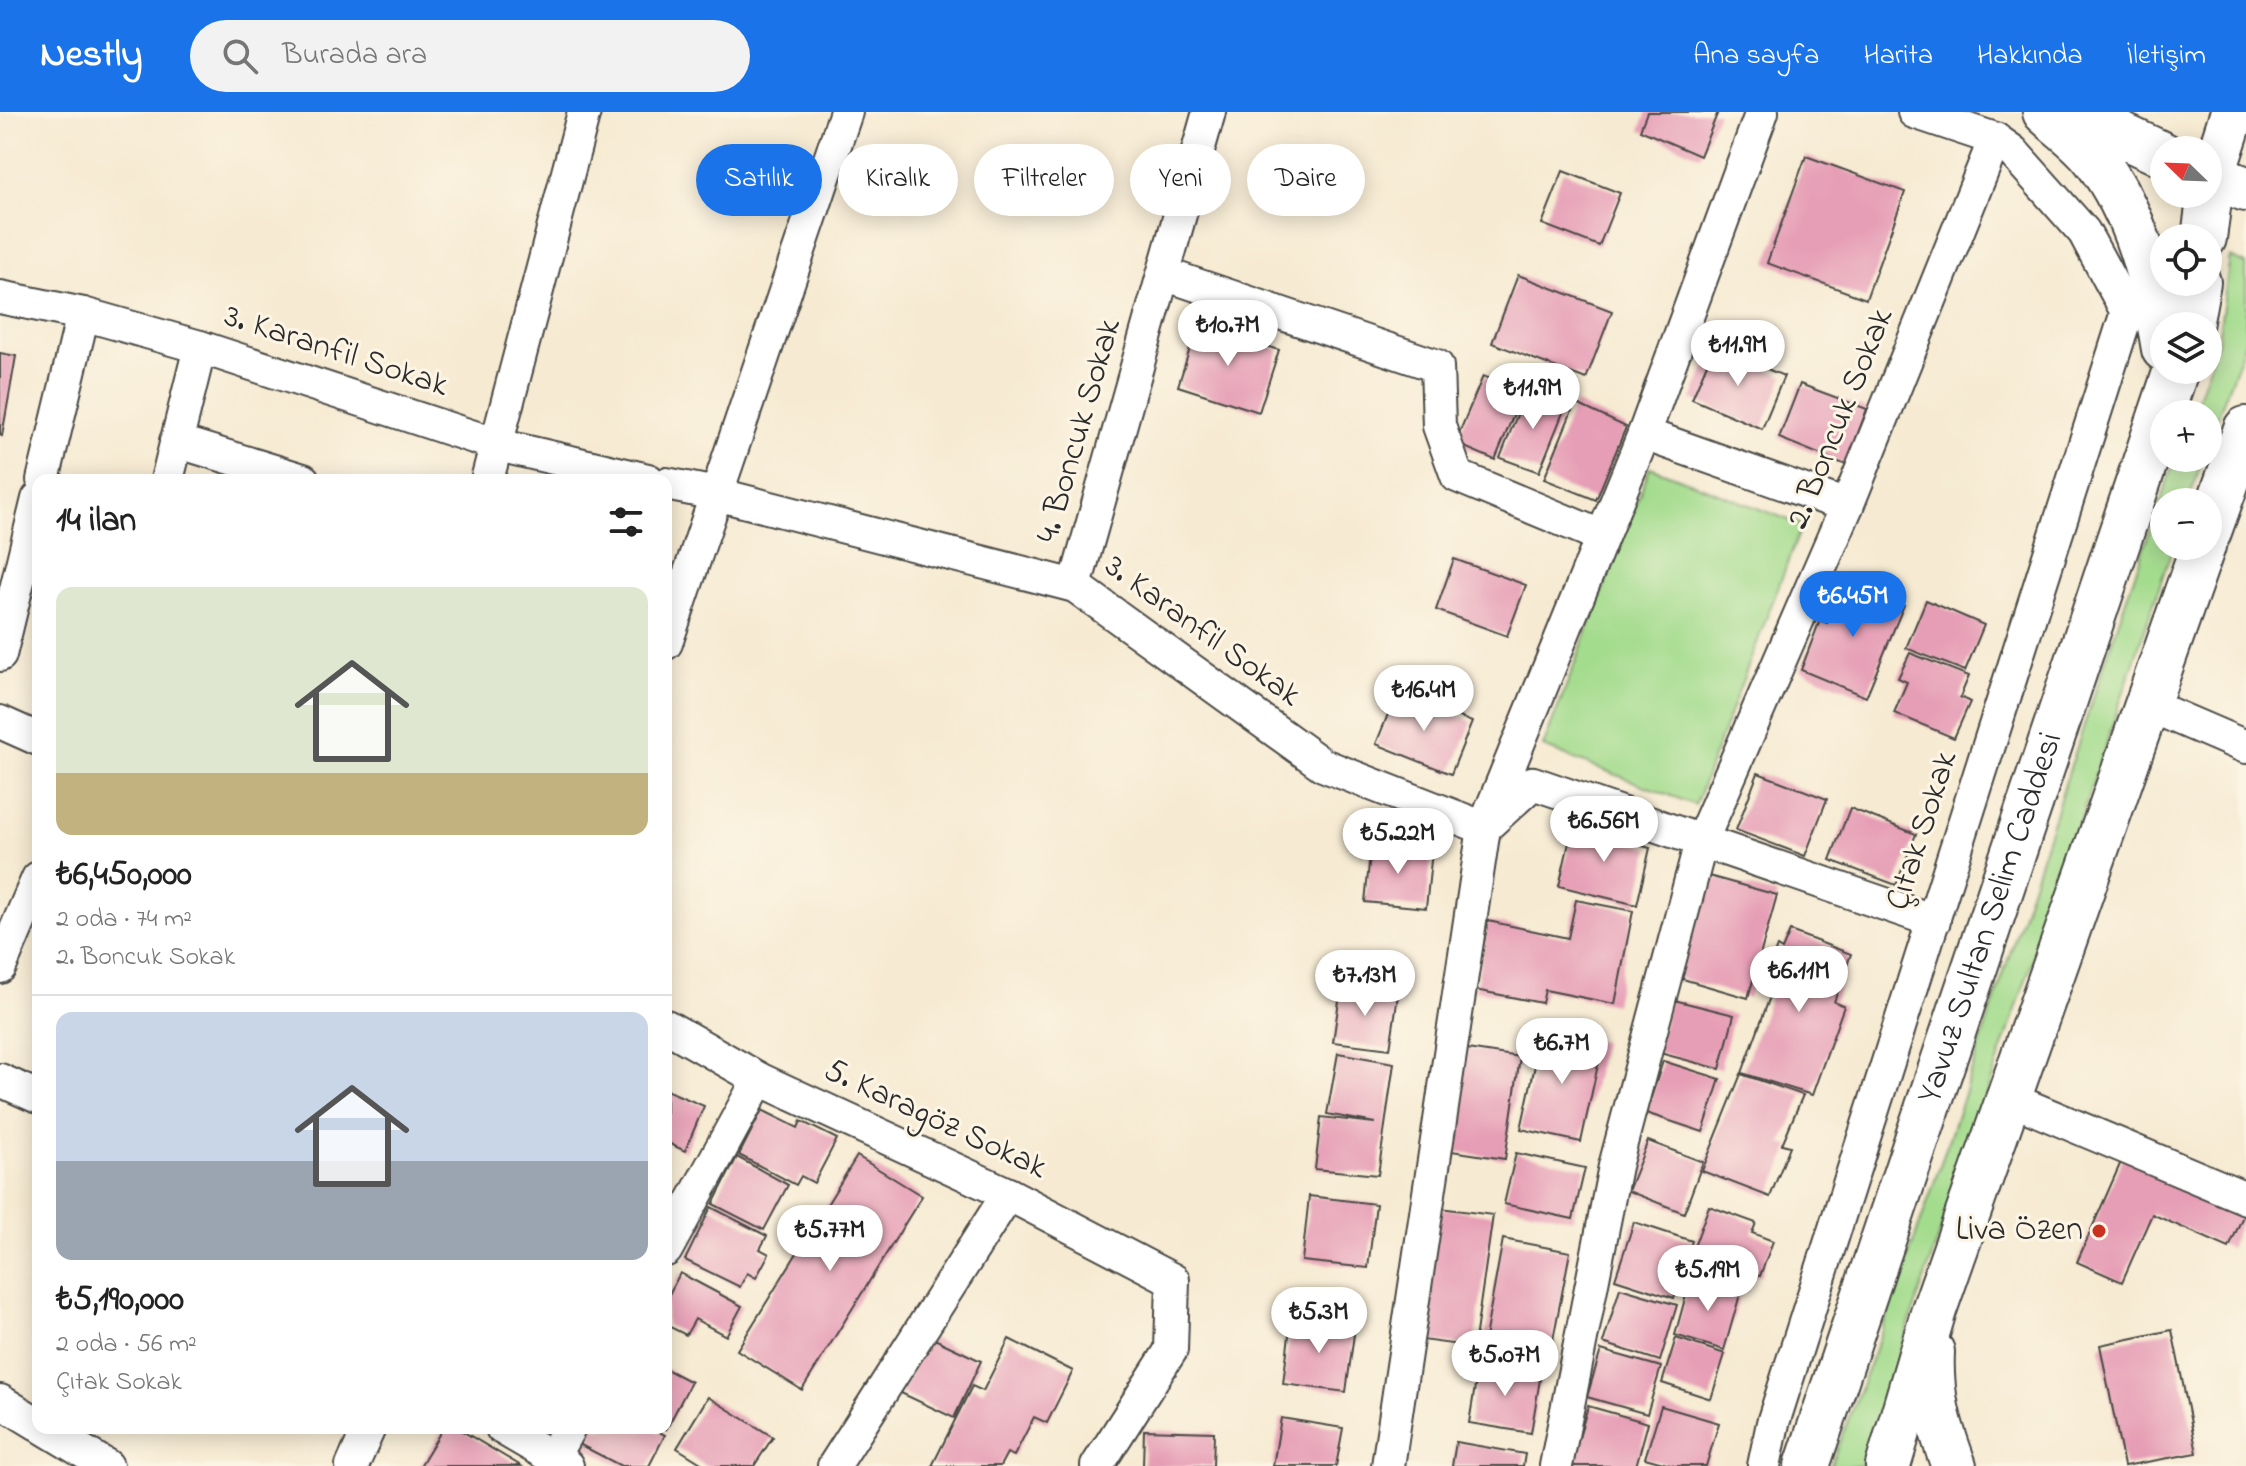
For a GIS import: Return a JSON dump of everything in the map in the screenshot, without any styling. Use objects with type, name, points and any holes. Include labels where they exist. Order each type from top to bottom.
[{"type":"main road","points":[[2045,112],[2094,158],[2132,223],[2154,289],[2158,312]]},
{"type":"main road","points":[[2072,112],[2150,148]]},
{"type":"main road","points":[[2222,180],[2233,112]]},
{"type":"main road","points":[[2222,496],[2245,434]]},
{"type":"main road","name":"Yavuz Sultan Selim Caddesi","points":[[1807,1466],[2150,450]]},
{"type":"main road","points":[[1888,1466],[1934,1310],[2198,560]]},
{"type":"main road","points":[[1934,1310],[1931,1369],[1936,1417],[1954,1466]]},
{"type":"street","points":[[489,474],[584,112]]},
{"type":"street","points":[[672,625],[846,112]]},
{"type":"street","name":"4. Boncuk Sokak","points":[[1075,586],[1209,112]]},
{"type":"street","points":[[1388,1466],[1484,828],[1644,434],[1762,112]]},
{"type":"street","points":[[1914,112],[1995,139]]},
{"type":"street","name":"Çıtak Sokak","points":[[1764,1466],[1773,1423],[2127,312],[2084,232],[2012,151],[1995,139]]},
{"type":"street","name":"2. Boncuk Sokak","points":[[1556,1466],[1615,1166],[1701,842],[1847,506],[1995,139]]},
{"type":"street","points":[[1164,274],[1437,366],[1439,426],[1457,476],[1601,536]]},
{"type":"street","name":"3. Karanfil Sokak","points":[[0,297],[83,314],[200,347],[498,445],[613,474]]},
{"type":"street","points":[[44,474],[83,314]]},
{"type":"street","points":[[168,474],[200,347]]},
{"type":"street","points":[[1644,434],[1847,506]]},
{"type":"street","points":[[176,441],[283,474]]},
{"type":"street","name":"3. Karanfil Sokak","points":[[672,485],[1075,586],[1323,765],[1484,828]]},
{"type":"street","points":[[0,655],[32,524]]},
{"type":"street","points":[[2146,704],[2246,747]]},
{"type":"street","points":[[0,722],[32,736]]},
{"type":"street","points":[[1484,828],[1533,783],[1934,921]]},
{"type":"street","points":[[0,967],[32,892]]},
{"type":"street","name":"5. Karagöz Sokak","points":[[672,1029],[759,1079],[1008,1194],[1173,1280],[1171,1350],[1097,1466]]},
{"type":"street","points":[[672,1239],[759,1079]]},
{"type":"street","points":[[0,1080],[32,1094]]},
{"type":"street","points":[[2008,1098],[2246,1198]]},
{"type":"street","points":[[834,1466],[1008,1194]]},
{"type":"street","points":[[0,1401],[32,1420]]},
{"type":"street","points":[[54,1434],[107,1466]]},
{"type":"street","points":[[352,1466],[366,1434]]},
{"type":"street","points":[[513,1434],[560,1461],[567,1434]]},
{"type":"green space","points":[[2230,257],[2246,264],[2246,340],[2222,405],[2222,400],[2197,400],[2203,384],[2222,384],[2222,312]]},
{"type":"green space","points":[[1650,467],[1802,525],[1695,805],[1543,747]]},
{"type":"green space","points":[[2171,472],[2198,472],[2193,488],[2166,488]]},
{"type":"green space","points":[[2150,532],[2150,560],[2168,560],[1861,1466],[1830,1466],[1923,1216]]},
{"type":"building","points":[[1647,112],[1718,112],[1700,156],[1640,130]]},
{"type":"building","points":[[1806,156],[1905,192],[1866,299],[1767,263]]},
{"type":"building","points":[[1563,171],[1620,193],[1599,246],[1542,224]]},
{"type":"building","points":[[1518,275],[1612,311],[1586,379],[1492,343]]},
{"type":"building","points":[[1198,323],[1279,350],[1259,412],[1178,386]]},
{"type":"building","points":[[1714,347],[1784,376],[1762,429],[1692,399]]},
{"type":"building","points":[[0,353],[16,356],[2,436],[0,435]]},
{"type":"building","points":[[1483,376],[1523,392],[1495,460],[1455,443]]},
{"type":"building","points":[[1800,384],[1867,409],[1846,465],[1779,438]]},
{"type":"building","points":[[1527,390],[1566,405],[1539,472],[1500,458]]},
{"type":"building","points":[[1575,403],[1626,427],[1596,500],[1544,479]]},
{"type":"building","points":[[1454,559],[1526,585],[1507,636],[1436,610]]},
{"type":"building","points":[[1845,581],[1904,605],[1866,697],[1801,670],[1820,620],[1827,623]]},
{"type":"building","points":[[1926,600],[1984,625],[1965,671],[1906,648]]},
{"type":"building","points":[[1910,653],[1969,676],[1960,697],[1970,702],[1954,738],[1894,713],[1907,682],[1898,678]]},
{"type":"building","points":[[1397,692],[1472,722],[1451,774],[1376,744]]},
{"type":"building","points":[[1758,773],[1827,799],[1805,856],[1736,830]]},
{"type":"building","points":[[1850,808],[1916,834],[1896,885],[1830,860]]},
{"type":"building","points":[[1574,821],[1620,832],[1619,840],[1650,848],[1637,905],[1559,886]]},
{"type":"building","points":[[1371,845],[1432,851],[1426,908],[1365,902]]},
{"type":"building","points":[[1705,875],[1777,895],[1748,998],[1676,977]]},
{"type":"building","points":[[1576,900],[1633,911],[1615,1004],[1545,990],[1542,1003],[1475,990],[1488,921],[1568,938]]},
{"type":"building","points":[[1790,931],[1851,954],[1834,1002],[1844,1006],[1812,1095],[1742,1073],[1775,983],[1817,996],[1766,977],[1777,947],[1782,950]]},
{"type":"building","points":[[1341,987],[1398,995],[1390,1049],[1333,1042]]},
{"type":"building","points":[[1670,999],[1734,1015],[1720,1069],[1656,1052]]},
{"type":"building","points":[[1543,1029],[1603,1042],[1581,1142],[1521,1129]]},
{"type":"building","points":[[1454,1047],[1520,1057],[1505,1159],[1438,1149]]},
{"type":"building","points":[[1338,1053],[1394,1063],[1378,1175],[1315,1169],[1321,1117],[1375,1123],[1327,1114]]},
{"type":"building","points":[[1663,1061],[1720,1079],[1703,1132],[1646,1113]]},
{"type":"building","points":[[1741,1074],[1803,1095],[1782,1144],[1790,1146],[1770,1197],[1702,1171]]},
{"type":"building","points":[[672,1093],[704,1106],[685,1151],[672,1145]]},
{"type":"building","points":[[762,1110],[798,1128],[801,1121],[837,1139],[814,1183],[801,1176],[796,1185],[739,1155]]},
{"type":"building","points":[[1648,1141],[1703,1162],[1684,1213],[1628,1191]]},
{"type":"building","points":[[1516,1153],[1585,1168],[1573,1219],[1504,1204]]},
{"type":"building","points":[[2124,1155],[2246,1209],[2229,1248],[2152,1214],[2122,1282],[2077,1262]]},
{"type":"building","points":[[857,1156],[922,1196],[802,1390],[737,1350]]},
{"type":"building","points":[[737,1157],[788,1185],[764,1230],[713,1204]]},
{"type":"building","points":[[1309,1196],[1376,1204],[1368,1268],[1302,1261]]},
{"type":"building","points":[[1709,1206],[1756,1223],[1752,1233],[1773,1241],[1760,1276],[1749,1275],[1741,1286],[1687,1266]]},
{"type":"building","points":[[711,1207],[767,1236],[760,1249],[769,1254],[756,1278],[747,1273],[740,1287],[685,1260]]},
{"type":"building","points":[[1433,1207],[1493,1215],[1474,1347],[1414,1339]]},
{"type":"building","points":[[1634,1222],[1692,1241],[1674,1298],[1615,1279]]},
{"type":"building","points":[[1503,1239],[1570,1252],[1551,1350],[1485,1338]]},
{"type":"building","points":[[680,1273],[742,1306],[726,1336],[695,1319],[686,1335],[672,1328],[672,1288]]},
{"type":"building","points":[[1691,1277],[1741,1291],[1724,1350],[1675,1335]]},
{"type":"building","points":[[1620,1288],[1677,1305],[1660,1361],[1603,1343]]},
{"type":"building","points":[[1291,1319],[1355,1327],[1346,1392],[1283,1384]]},
{"type":"building","points":[[2172,1330],[2197,1453],[2124,1466],[2100,1345]]},
{"type":"building","points":[[928,1336],[981,1361],[954,1418],[901,1393]]},
{"type":"building","points":[[1676,1338],[1725,1354],[1711,1399],[1662,1383]]},
{"type":"building","points":[[1009,1339],[1073,1371],[1047,1423],[1034,1417],[1014,1456],[1007,1453],[1000,1466],[932,1466],[972,1386],[983,1391]]},
{"type":"building","points":[[1601,1350],[1661,1367],[1647,1414],[1587,1397]]},
{"type":"building","points":[[1479,1362],[1541,1373],[1531,1433],[1469,1423]]},
{"type":"building","points":[[672,1372],[691,1382],[672,1418]]},
{"type":"building","points":[[708,1397],[773,1437],[754,1466],[706,1466],[677,1448]]},
{"type":"building","points":[[1588,1406],[1648,1423],[1636,1466],[1571,1466]]},
{"type":"building","points":[[1661,1406],[1719,1423],[1706,1466],[1674,1466],[1645,1458]]},
{"type":"building","points":[[1281,1418],[1343,1428],[1336,1466],[1273,1466]]},
{"type":"building","points":[[1144,1430],[1214,1432],[1213,1466],[1143,1466]]},
{"type":"building","points":[[439,1434],[467,1434],[521,1466],[420,1466]]},
{"type":"building","points":[[571,1434],[665,1435],[649,1466],[621,1466],[569,1439]]},
{"type":"building","points":[[1456,1442],[1525,1454],[1523,1466],[1452,1466]]},
{"type":"place","name":"Liva Özen","points":[[2099,1231]]}]
